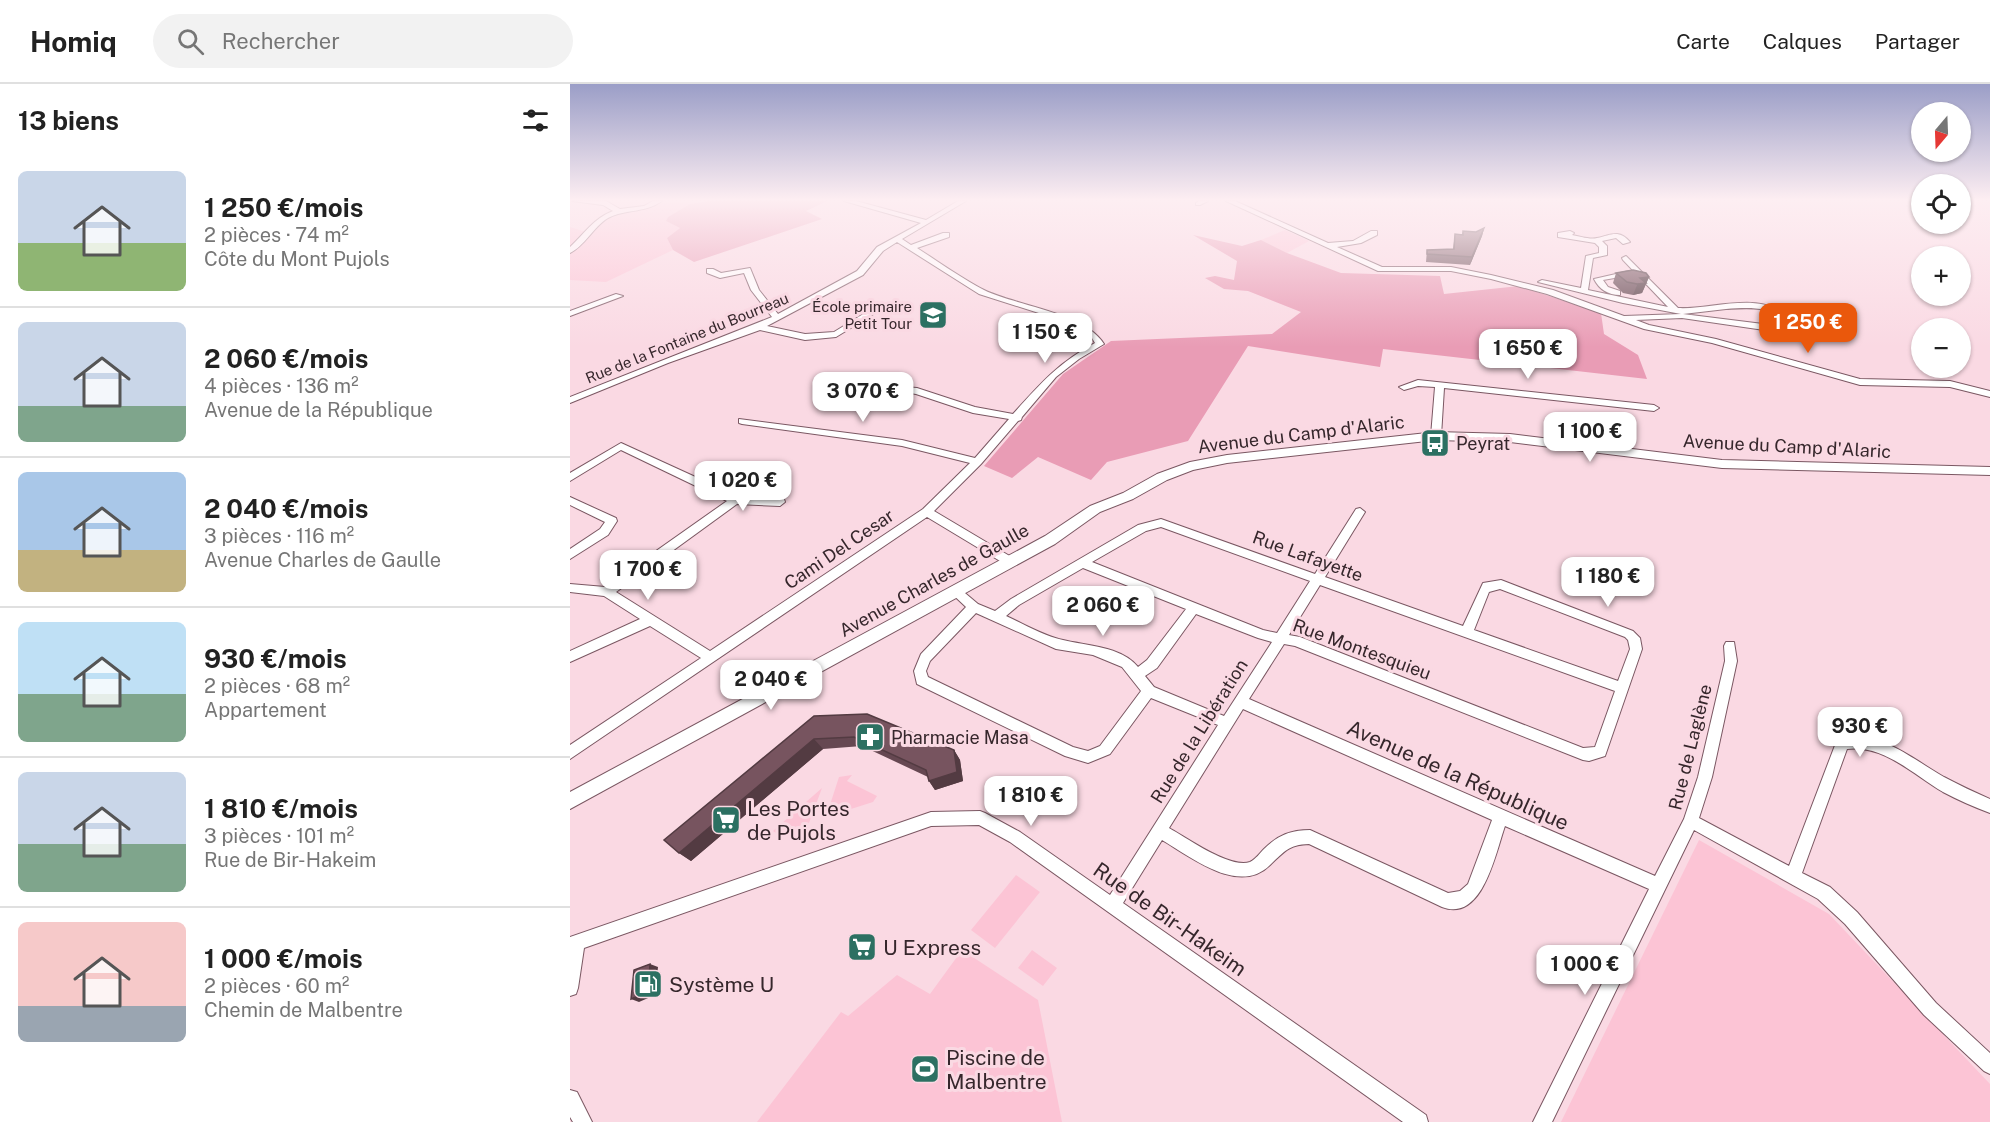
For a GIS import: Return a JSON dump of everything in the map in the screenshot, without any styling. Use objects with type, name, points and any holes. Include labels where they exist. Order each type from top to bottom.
[{"type":"main road","name":"Avenue du Camp d'Alaric","points":[[1190,466],[1227,459],[1436,436],[1510,438],[1739,465],[1990,471]]},
{"type":"main road","name":"Avenue Charles de Gaulle","points":[[570,801],[1050,540],[1095,509],[1190,466]]},
{"type":"street","name":"Rue de la Fontaine du Bourreau","points":[[572,396],[759,327],[860,273],[880,249]]},
{"type":"street","name":"Cami Del Cesar","points":[[570,753],[927,512],[977,462],[1053,375],[1076,357],[1100,344],[1095,336],[1083,329],[1045,312],[982,292],[913,249]]},
{"type":"street","points":[[1365,249],[1363,261],[1388,270],[1466,268],[1684,312],[1754,306],[1772,308],[1784,314],[1787,321],[1784,325],[1771,328],[1682,316],[1621,319]]},
{"type":"street","points":[[1584,291],[1590,256],[1603,255],[1603,249]]},
{"type":"street","points":[[1626,258],[1675,310]]},
{"type":"street","points":[[1466,268],[1577,301],[1621,319],[1713,341],[1860,382],[1888,385],[1950,384],[1990,394]]},
{"type":"street","points":[[710,271],[720,276],[747,270],[755,290],[777,318]]},
{"type":"street","points":[[1627,296],[1606,290],[1600,285],[1598,279],[1639,272]]},
{"type":"street","points":[[1635,303],[1653,295],[1654,289]]},
{"type":"street","points":[[570,314],[619,296]]},
{"type":"street","points":[[759,327],[805,338],[836,334],[876,310]]},
{"type":"street","points":[[1404,387],[1418,383],[1440,384],[1654,408]]},
{"type":"street","points":[[1436,436],[1440,384]]},
{"type":"street","points":[[895,388],[917,392],[973,410],[1018,417]]},
{"type":"street","points":[[742,421],[903,443],[977,462]]},
{"type":"street","points":[[570,478],[621,446],[735,500],[780,502]]},
{"type":"street","points":[[607,592],[735,500]]},
{"type":"street","points":[[570,501],[612,521],[604,532],[570,555]]},
{"type":"street","points":[[927,512],[1009,561]]},
{"type":"street","name":"Rue de la Libération","points":[[1113,904],[1360,512]]},
{"type":"street","name":"Rue Lafayette","points":[[996,617],[1015,602],[1142,528],[1161,524],[1622,688]]},
{"type":"street","name":"Rue Montesquieu","points":[[1083,563],[1262,635],[1296,641],[1583,754],[1595,754],[1600,752],[1604,746],[1622,688]]},
{"type":"street","points":[[1467,632],[1488,586],[1501,584],[1508,586],[1629,634],[1634,639],[1636,649],[1622,688]]},
{"type":"street","points":[[570,588],[607,592],[710,657]]},
{"type":"street","points":[[955,591],[974,607],[1066,647],[1100,651],[1127,663],[1149,691],[1227,723]]},
{"type":"street","points":[[974,607],[925,658],[920,671],[922,680],[1070,752],[1088,756],[1105,750],[1149,691]]},
{"type":"street","points":[[1137,674],[1152,664],[1194,608]]},
{"type":"street","points":[[570,657],[651,620]]},
{"type":"street","name":"Rue de Laglène","points":[[1542,1122],[1691,821],[1705,777],[1726,683],[1732,653],[1730,646]]},
{"type":"street","name":"Avenue de la République","points":[[1241,702],[1659,886]]},
{"type":"street","points":[[1793,876],[1842,744],[1854,740],[1872,744],[1944,785],[1990,806]]},
{"type":"street","points":[[1159,831],[1226,866],[1239,870],[1253,869],[1263,863],[1281,842],[1299,836],[1310,837],[1430,895],[1454,901],[1471,895],[1477,885],[1501,816]]},
{"type":"street","name":"Rue de Bir-Hakeim","points":[[573,944],[931,819],[980,818],[1014,837],[1113,904],[1419,1122]]},
{"type":"street","points":[[1691,821],[1824,893],[1851,918],[1930,1009],[1990,1065]]},
{"type":"street","points":[[570,988],[573,944]]},
{"type":"street","points":[[570,1099],[583,1122]]},
{"type":"shaded area","points":[[570,249],[673,250],[606,282],[570,280]]},
{"type":"shaded area","points":[[673,249],[731,249],[694,262]]},
{"type":"shaded area","points":[[1217,249],[1280,249],[1341,273],[1440,276],[1444,294],[1519,286],[1601,313],[1604,334],[1638,355],[1647,379],[1383,349],[1380,367],[1248,346],[1188,441],[1107,462],[1091,480],[1038,457],[1012,478],[984,466],[1063,374],[1111,341],[1272,334],[1301,312],[1248,291],[1224,289],[1205,278],[1215,276],[1234,280],[1237,261]]},
{"type":"shaded area","points":[[1280,249],[1294,249],[1287,253]]},
{"type":"shaded area","points":[[852,775],[847,781],[877,796],[873,802],[832,815],[827,814],[839,777]]},
{"type":"shaded area","points":[[822,788],[809,823],[776,833],[773,831]]},
{"type":"shaded area","points":[[1699,840],[1829,914],[1990,1084],[1990,1122],[1561,1122]]},
{"type":"shaded area","points":[[1016,875],[1040,892],[995,948],[971,930]]},
{"type":"shaded area","name":"Piscine de Malbentre","points":[[962,950],[1038,1000],[1062,1122],[757,1122],[841,1012],[848,1016],[897,975],[930,994]]},
{"type":"shaded area","points":[[1032,950],[1057,968],[1043,986],[1018,968]]},
{"type":"building","points":[[1475,249],[1472,257],[1427,254],[1427,250]]},
{"type":"building","points":[[1633,270],[1646,273],[1649,277],[1640,278],[1646,283],[1627,282],[1616,273]]},
{"type":"building","points":[[867,714],[954,750],[957,772],[929,781],[926,770],[854,737],[814,739],[679,853],[664,840],[814,716]]},
{"type":"building","points":[[650,964],[648,992],[631,999],[634,970]]},
{"type":"place","name":"École primaire Petit Tour","points":[[933,315]]},
{"type":"place","name":"Peyrat","points":[[1435,443]]},
{"type":"place","name":"Pharmacie Masa","points":[[870,737]]},
{"type":"place","name":"Les Portes de Pujols","points":[[726,820]]},
{"type":"place","name":"U Express","points":[[862,947]]},
{"type":"place","name":"Système U","points":[[648,984]]},
{"type":"place","name":"Piscine de Malbentre","points":[[925,1069]]}]
